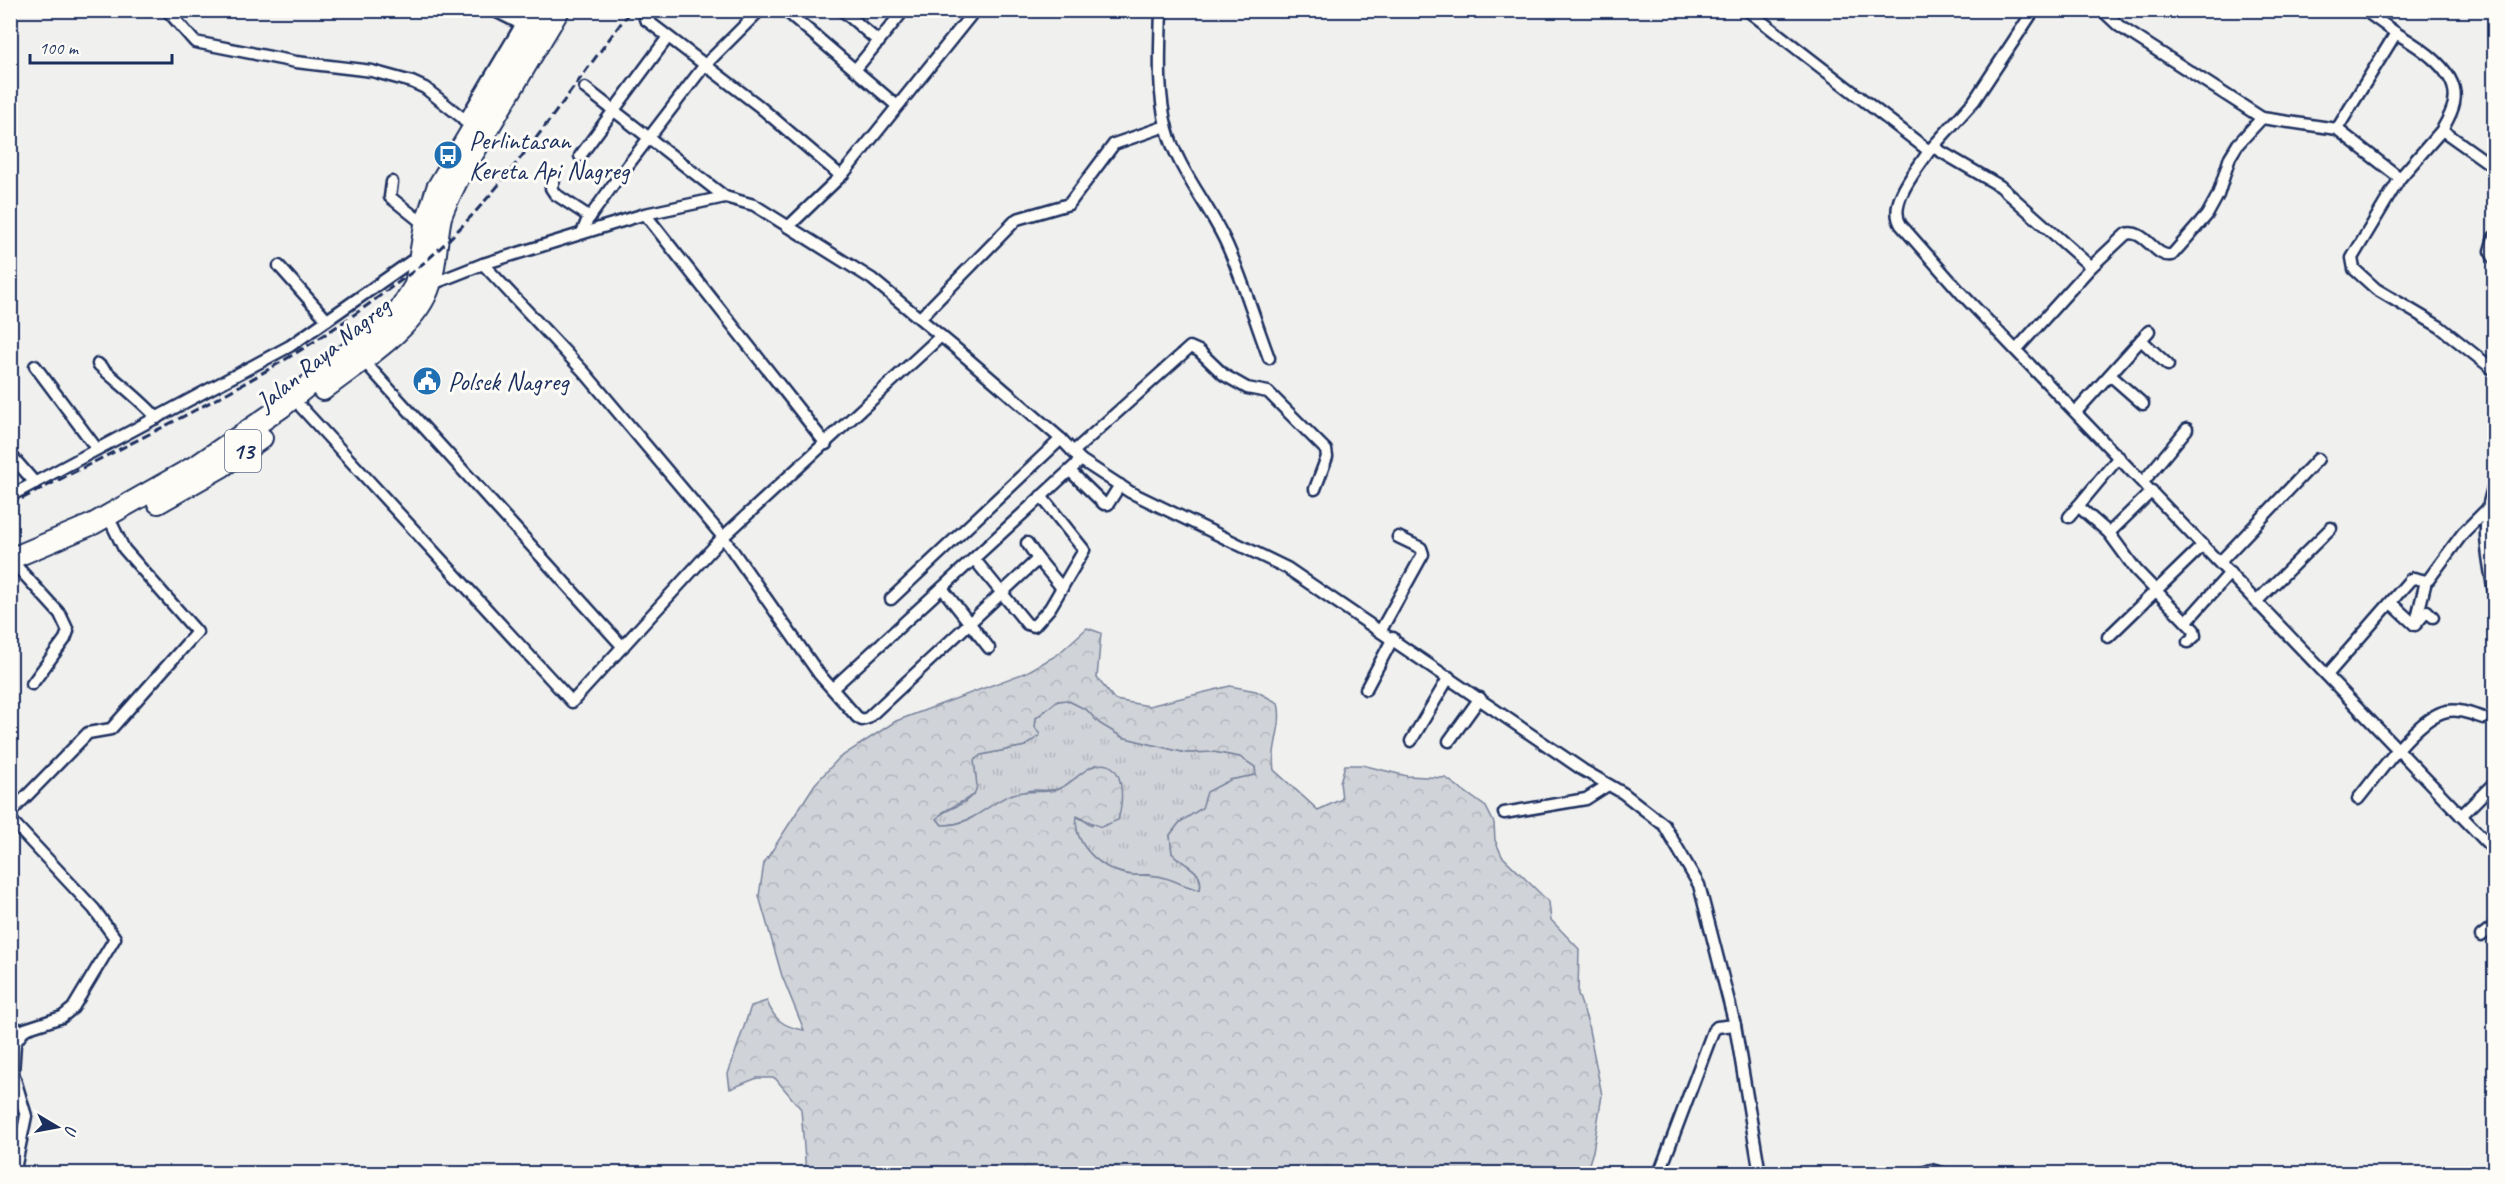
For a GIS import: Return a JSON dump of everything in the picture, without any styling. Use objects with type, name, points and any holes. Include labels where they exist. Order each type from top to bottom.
[{"type":"highway","name":"Jalan Raya Nagreg","points":[[10,559],[104,520],[157,503],[223,466],[407,323],[425,299],[420,255],[424,225],[443,175],[469,124],[544,10]]},
{"type":"highway","name":"Jalan Raya Nagreg","points":[[104,520],[180,476],[250,430],[399,311],[423,285],[448,201],[559,10]]},
{"type":"street","points":[[167,10],[195,42],[296,62],[372,71],[405,80],[425,88],[469,124],[530,10]]},
{"type":"street","points":[[493,10],[523,25]]},
{"type":"street","points":[[582,233],[590,217],[704,66],[760,10]]},
{"type":"street","points":[[785,10],[896,105]]},
{"type":"street","points":[[842,10],[879,42]]},
{"type":"street","points":[[788,227],[841,176],[975,10]]},
{"type":"street","points":[[1161,10],[1160,45],[1166,126],[1179,160],[1228,246],[1269,358]]},
{"type":"street","points":[[1747,10],[1931,149],[2000,186],[2091,267]]},
{"type":"street","points":[[2034,10],[1974,101],[1931,149],[1898,200],[1896,216],[1961,293],[2494,850]]},
{"type":"street","points":[[2102,10],[2119,26],[2262,118],[2337,129],[2400,178]]},
{"type":"street","points":[[2364,10],[2432,58],[2445,73],[2454,91],[2454,103],[2442,130],[2400,178],[2352,258],[2354,269],[2376,289],[2440,327],[2494,370]]},
{"type":"street","points":[[855,70],[900,12]]},
{"type":"street","points":[[645,19],[759,106],[841,176]]},
{"type":"street","points":[[2337,129],[2396,33]]},
{"type":"street","points":[[580,156],[668,37]]},
{"type":"street","points":[[585,88],[725,197],[753,206],[872,279],[941,336],[1077,456],[1120,484],[1287,568],[1393,638],[1664,825],[1684,855],[1699,885],[1735,1025],[1760,1173]]},
{"type":"street","points":[[2016,350],[2091,267],[2129,232],[2138,234],[2166,255],[2172,255],[2207,215],[2218,195],[2234,150],[2262,118]]},
{"type":"street","points":[[920,318],[1012,223],[1023,217],[1068,204],[1114,144],[1166,126]]},
{"type":"street","points":[[2442,130],[2494,167]]},
{"type":"street","points":[[554,181],[551,189],[555,194],[590,217]]},
{"type":"street","points":[[392,183],[390,197],[424,225]]},
{"type":"street","points":[[423,285],[645,214],[725,197]]},
{"type":"street","points":[[645,214],[826,444]]},
{"type":"street","points":[[2494,237],[2490,251],[2494,258]]},
{"type":"street","points":[[10,496],[290,346],[420,255]]},
{"type":"street","points":[[483,264],[585,373],[723,537],[819,674],[856,717],[868,718],[1038,559]]},
{"type":"street","points":[[279,266],[327,320]]},
{"type":"street","points":[[2076,412],[2149,331]]},
{"type":"street","points":[[301,407],[572,702],[723,537],[941,336]]},
{"type":"street","points":[[2141,340],[2168,365]]},
{"type":"street","points":[[833,688],[1070,471],[1077,456],[1190,347],[1199,351],[1215,369],[1240,384],[1268,392],[1326,450],[1327,457],[1315,489]]},
{"type":"street","points":[[362,359],[623,648]]},
{"type":"street","points":[[98,364],[127,392],[139,398],[157,418]]},
{"type":"street","points":[[35,366],[98,449]]},
{"type":"street","points":[[2110,375],[2143,404]]},
{"type":"street","points":[[2143,482],[2187,429]]},
{"type":"street","points":[[891,599],[1060,439]]},
{"type":"street","points":[[10,454],[35,483]]},
{"type":"street","points":[[2069,517],[2119,457]]},
{"type":"street","points":[[2220,562],[2318,459]]},
{"type":"street","points":[[1070,471],[1104,504],[1108,504],[1120,484]]},
{"type":"street","points":[[2494,484],[2486,510],[2487,550],[2494,593]]},
{"type":"street","points":[[2109,533],[2152,491]]},
{"type":"street","points":[[975,560],[1027,624],[1034,626],[1062,588],[1084,550],[1041,496]]},
{"type":"street","points":[[2078,506],[2109,533],[2136,570],[2187,621],[2196,634],[2188,642]]},
{"type":"street","points":[[2415,625],[2426,581],[2463,533],[2486,510]]},
{"type":"street","points":[[10,813],[88,733],[111,729],[197,632],[124,549],[104,520]]},
{"type":"street","points":[[2257,601],[2331,528]]},
{"type":"street","points":[[1381,630],[1423,554],[1420,548],[1398,537]]},
{"type":"street","points":[[1027,543],[1062,588]]},
{"type":"street","points":[[2108,637],[2158,592],[2204,545]]},
{"type":"street","points":[[10,559],[60,614],[68,631],[65,639],[32,684]]},
{"type":"street","points":[[2187,621],[2230,573]]},
{"type":"street","points":[[2326,675],[2413,578],[2426,581]]},
{"type":"street","points":[[942,588],[971,622],[989,648]]},
{"type":"street","points":[[2391,603],[2415,625]]},
{"type":"street","points":[[2415,625],[2427,611],[2433,617]]},
{"type":"street","points":[[1366,689],[1393,638]]},
{"type":"street","points":[[1411,741],[1449,677]]},
{"type":"street","points":[[1449,741],[1480,698]]},
{"type":"street","points":[[2358,799],[2427,721],[2445,711],[2466,712],[2483,718]]},
{"type":"street","points":[[2461,816],[2494,783]]},
{"type":"street","points":[[1504,813],[1586,799],[1608,785]]},
{"type":"street","points":[[10,819],[94,909],[115,938],[73,1008],[62,1017],[31,1026],[22,1032],[15,1043],[11,1063],[26,1116],[14,1173]]},
{"type":"street","points":[[2481,936],[2494,926]]},
{"type":"street","points":[[10,1024],[22,1032]]},
{"type":"street","points":[[1659,1173],[1713,1031],[1717,1027],[1735,1025]]},
{"type":"street","points":[[1920,1173],[1931,1170],[1946,1173]]},
{"type":"green space","points":[[1087,628],[1101,633],[1097,678],[1115,700],[1149,706],[1230,686],[1256,691],[1278,703],[1279,720],[1274,770],[1318,810],[1342,799],[1340,782],[1345,765],[1362,765],[1407,776],[1446,778],[1486,807],[1494,823],[1495,840],[1502,856],[1549,902],[1551,920],[1579,949],[1578,994],[1587,1020],[1602,1095],[1593,1151],[1586,1173],[806,1173],[801,1109],[775,1078],[757,1078],[730,1089],[728,1074],[751,1006],[767,1001],[781,1022],[804,1030],[782,976],[759,896],[764,863],[815,784],[839,758],[896,721],[1027,672],[1057,655]],"holes":[[[1067,700],[1087,710],[1099,723],[1122,737],[1186,753],[1214,752],[1240,757],[1255,767],[1256,775],[1230,780],[1207,792],[1202,808],[1180,822],[1170,835],[1172,853],[1196,872],[1201,883],[1200,890],[1161,877],[1121,873],[1101,863],[1085,847],[1077,827],[1077,816],[1101,827],[1118,820],[1120,812],[1120,782],[1112,767],[1104,764],[1090,768],[1059,789],[1013,794],[963,822],[942,825],[937,819],[943,812],[974,795],[977,786],[974,760],[981,755],[1025,746],[1040,735],[1035,727],[1036,718],[1057,701]]]},
{"type":"green space","points":[[1067,700],[1087,710],[1099,723],[1122,737],[1186,753],[1214,752],[1240,757],[1255,767],[1256,775],[1230,780],[1196,814],[1180,822],[1170,835],[1172,853],[1196,872],[1199,877],[1200,890],[1157,876],[1121,873],[1092,856],[1079,837],[1076,816],[1092,825],[1095,765],[1060,788],[1031,790],[1016,794],[964,821],[942,825],[936,818],[971,797],[976,782],[974,760],[981,755],[1025,746],[1035,727],[1036,718],[1058,701]]},
{"type":"railway","points":[[10,505],[198,409],[290,357],[416,269],[438,250],[491,194],[539,134],[631,10]]},
{"type":"place","name":"Perlintasan Kereta Api Nagreg","points":[[448,155]]},
{"type":"place","name":"Polsek Nagreg","points":[[427,381]]}]
